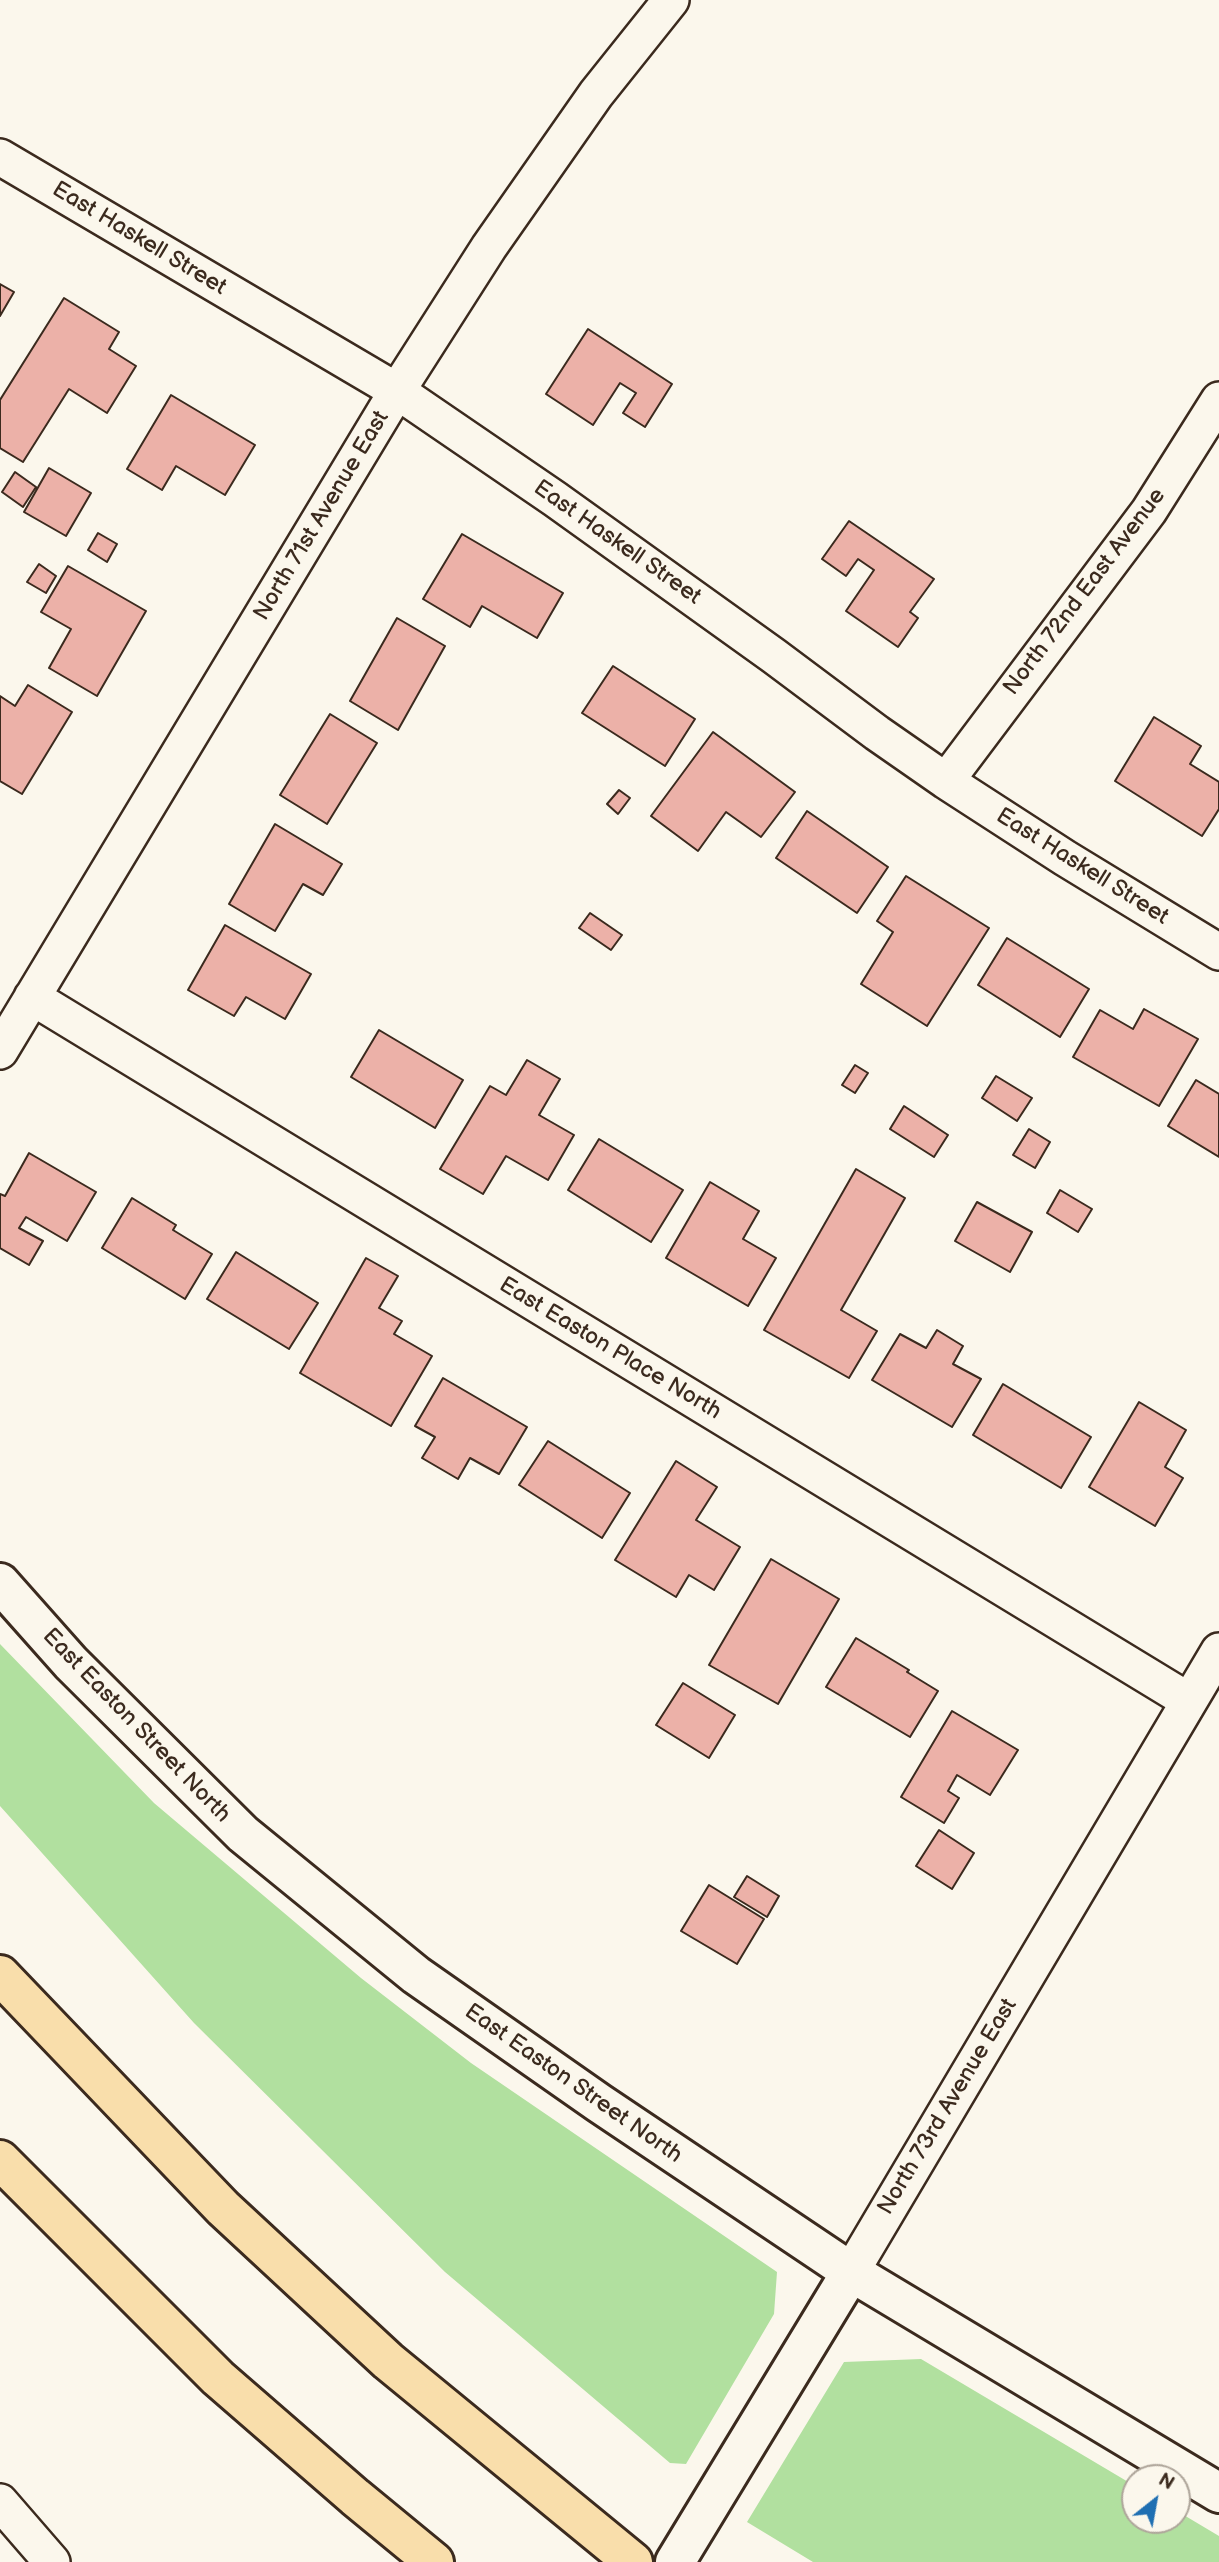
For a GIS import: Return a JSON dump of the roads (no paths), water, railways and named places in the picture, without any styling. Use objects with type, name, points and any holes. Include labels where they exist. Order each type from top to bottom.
[{"type":"highway","points":[[0,1975],[223,2208],[388,2361],[632,2562]]},
{"type":"highway","points":[[0,2160],[218,2378],[434,2562]]},
{"type":"street","name":"North 71st Avenue East","points":[[0,1051],[397,391],[489,247],[580,116],[671,0]]},
{"type":"street","name":"East Haskell Street","points":[[0,157],[397,391],[566,506],[946,781],[1219,952]]},
{"type":"street","name":"North 72nd East Avenue","points":[[946,781],[1149,511],[1219,400]]},
{"type":"street","name":"East Easton Place North","points":[[33,997],[1189,1701]]},
{"type":"street","name":"East Easton Street North","points":[[0,1583],[71,1663],[243,1834],[394,1958],[599,2103],[850,2272],[1219,2493]]},
{"type":"street","name":"North 73rd Avenue East","points":[[675,2562],[1219,1651]]},
{"type":"street","points":[[0,2502],[52,2562]]}]
